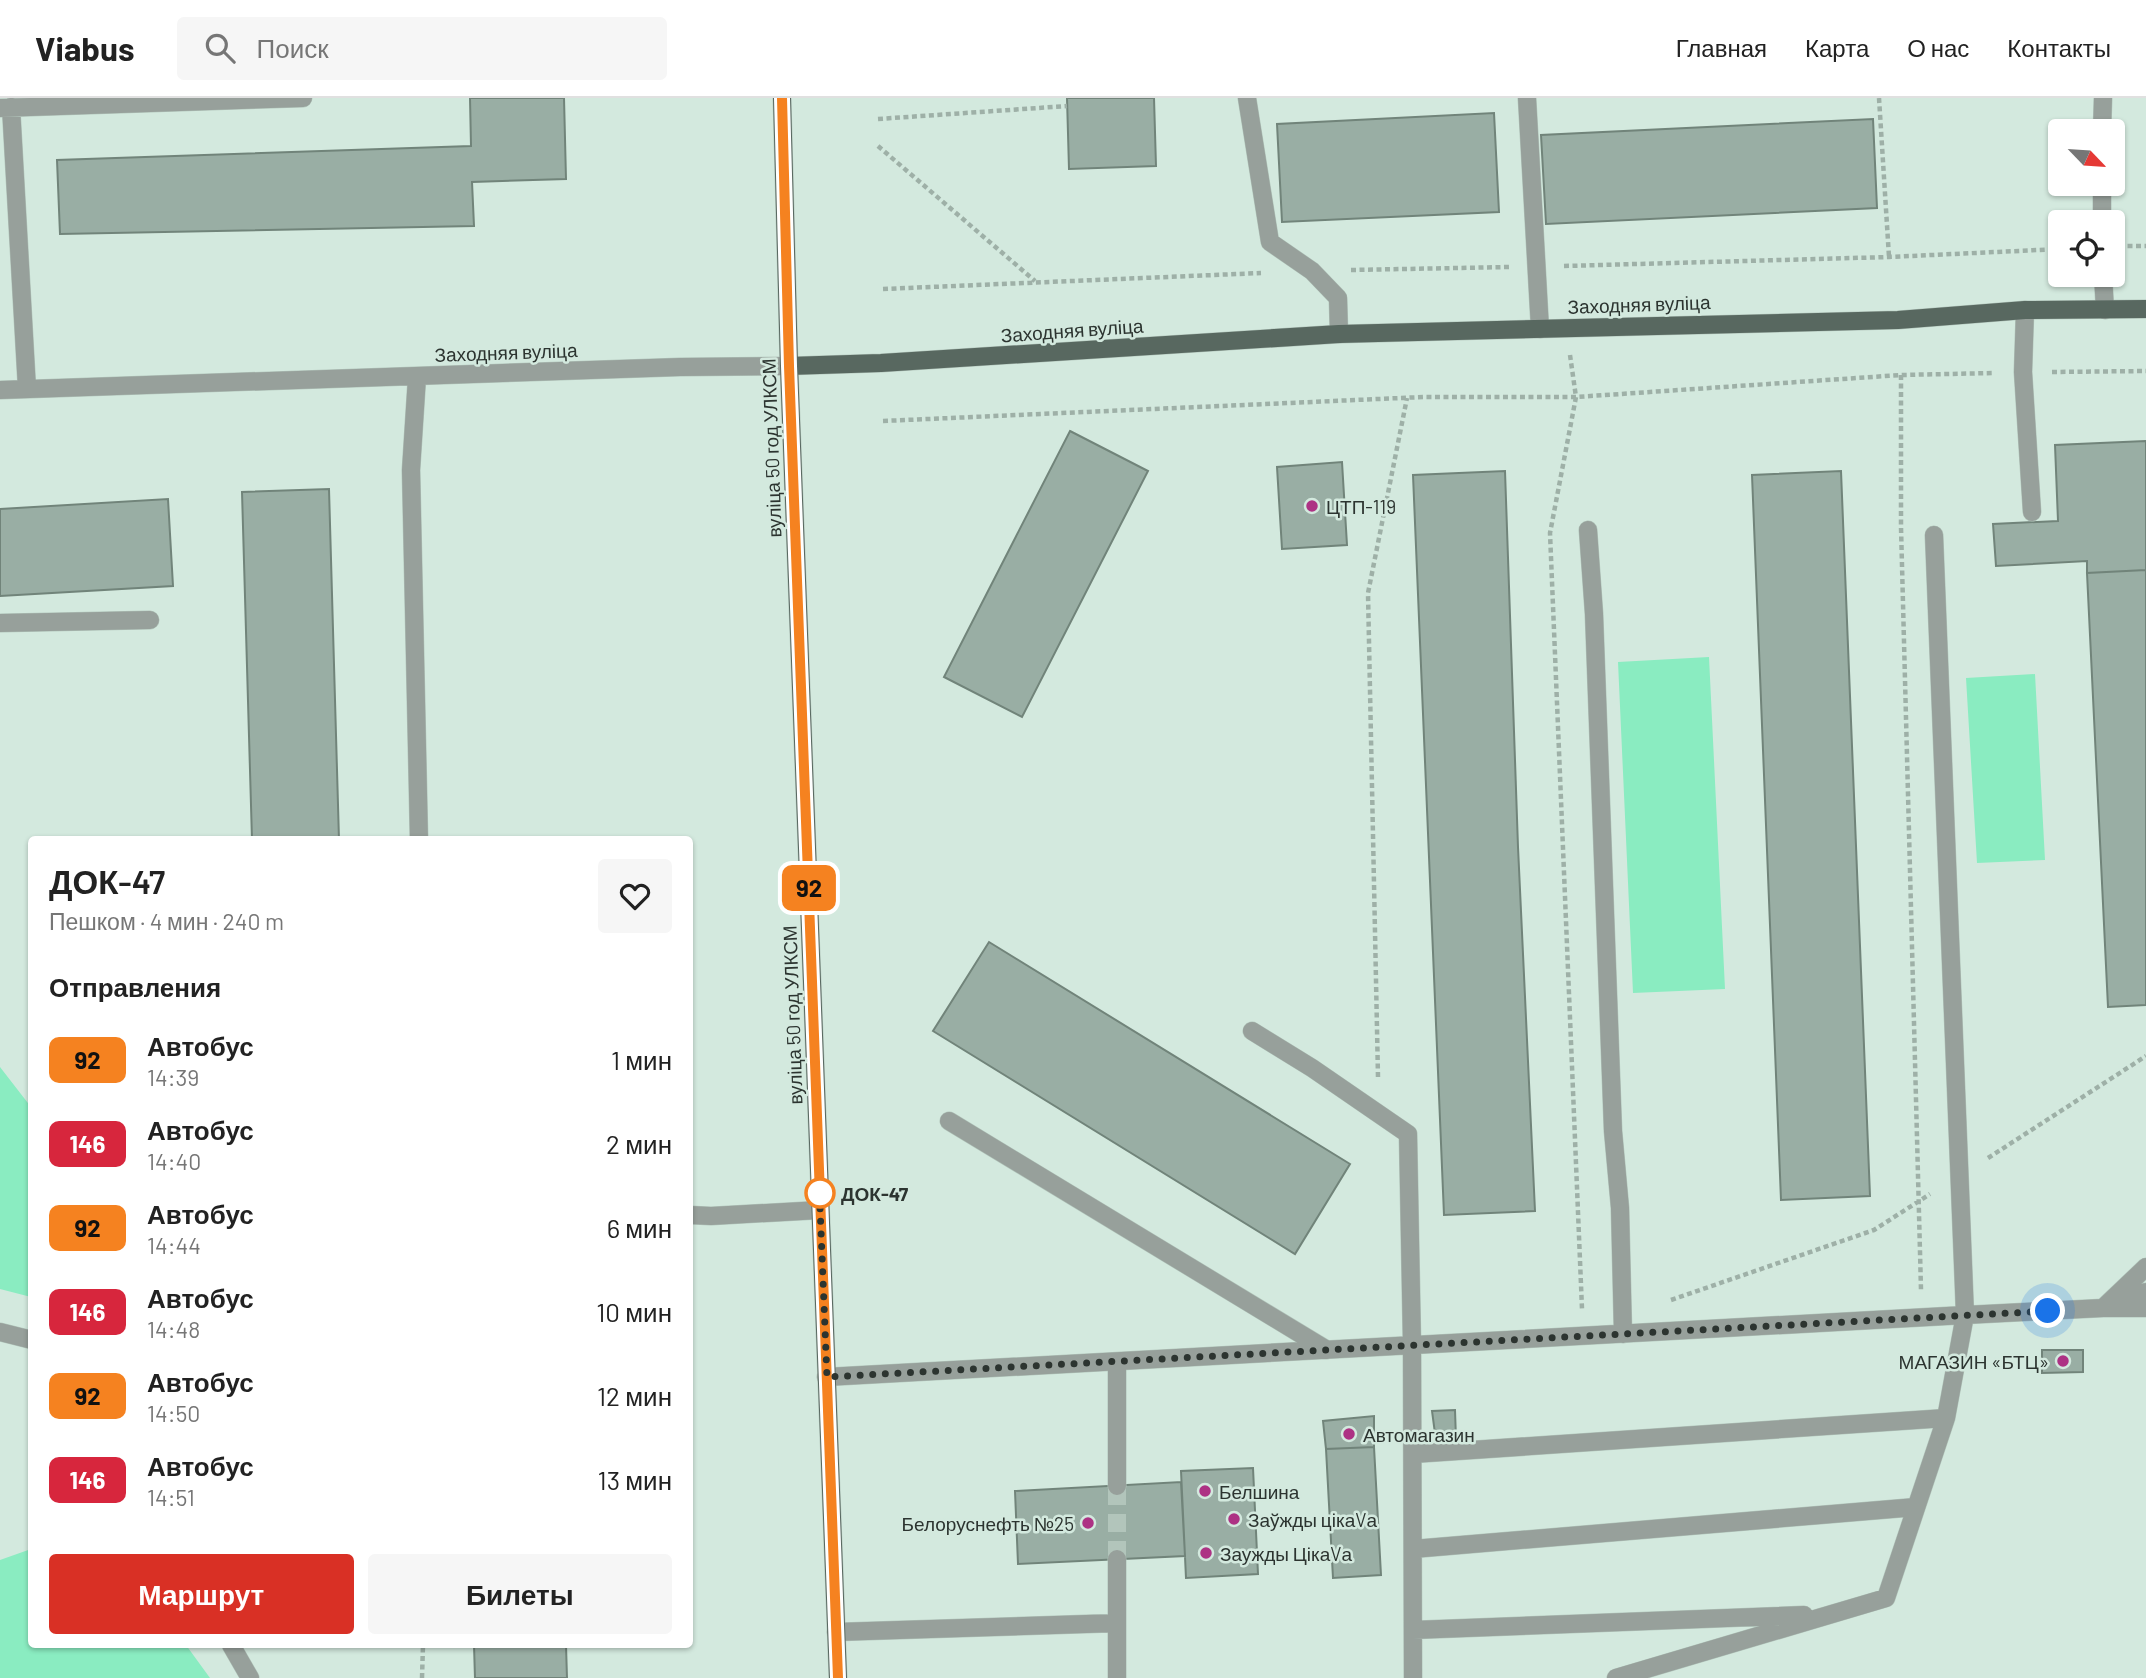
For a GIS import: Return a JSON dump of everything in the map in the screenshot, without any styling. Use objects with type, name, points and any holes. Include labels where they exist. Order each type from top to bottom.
[{"type":"main road","name":"вуліца 50 год УЛКСМ","points":[[782,98],[789,366],[838,1678]]},
{"type":"main road","name":"Заходняя вуліца","points":[[789,366],[881,363],[1339,334],[1572,326],[1898,320],[2025,310],[2146,309]]},
{"type":"street","points":[[27,389],[5,107],[303,98]]},
{"type":"street","points":[[1247,98],[1270,242],[1312,271],[1338,298],[1339,334]]},
{"type":"street","points":[[1527,98],[1539,329]]},
{"type":"street","points":[[2102,98],[2102,119]]},
{"type":"street","points":[[2104,287],[2105,310]]},
{"type":"street","points":[[2025,310],[2023,372],[2032,512]]},
{"type":"street","name":"Заходняя вуліца","points":[[0,390],[680,367],[789,366]]},
{"type":"street","points":[[417,377],[411,470],[419,836]]},
{"type":"street","points":[[1588,530],[1594,614],[1622,1325]]},
{"type":"street","points":[[1616,1678],[1885,1598],[1946,1418],[1965,1315],[1934,535]]},
{"type":"street","points":[[0,623],[150,620]]},
{"type":"street","points":[[1252,1031],[1408,1134],[1413,1678]]},
{"type":"street","points":[[949,1121],[1326,1350]]},
{"type":"street","points":[[693,1214],[711,1216],[820,1210]]},
{"type":"street","points":[[2103,1308],[2146,1267]]},
{"type":"street","points":[[2103,1308],[2146,1292]]},
{"type":"street","points":[[827,1377],[1412,1345],[1622,1325],[1922,1318],[2146,1308]]},
{"type":"street","points":[[0,1332],[28,1339]]},
{"type":"street","points":[[1117,1362],[1117,1486]]},
{"type":"street","points":[[1413,1454],[1946,1418]]},
{"type":"street","points":[[1413,1549],[1916,1507]]},
{"type":"street","points":[[1117,1559],[1117,1678]]},
{"type":"street","points":[[1413,1630],[1833,1613]]},
{"type":"street","points":[[836,1632],[1117,1623]]},
{"type":"street","points":[[232,1648],[250,1678]]},
{"type":"path","points":[[1879,98],[1889,257]]},
{"type":"path","points":[[878,119],[1067,106]]},
{"type":"path","points":[[878,146],[1036,281]]},
{"type":"path","points":[[2125,246],[2146,246]]},
{"type":"path","points":[[883,289],[1312,271],[1889,257],[2048,249]]},
{"type":"path","points":[[1570,355],[1576,397],[1550,533],[1583,1316]]},
{"type":"path","points":[[883,421],[1406,398],[1576,397],[1902,375],[2146,371]]},
{"type":"path","points":[[1902,375],[1901,527],[1922,1318]]},
{"type":"path","points":[[1378,1113],[1368,593],[1406,398]]},
{"type":"path","points":[[1622,1325],[1874,1230],[2146,1056]]},
{"type":"path","points":[[422,1678],[423,1648]]},
{"type":"green space","points":[[1709,657],[1725,989],[1633,993],[1618,662]]},
{"type":"green space","points":[[2035,674],[2045,860],[1977,863],[1966,678]]},
{"type":"green space","points":[[0,1067],[28,1103],[28,1296],[0,1289]]},
{"type":"green space","points":[[28,1550],[28,1648],[188,1648],[210,1678],[0,1678],[0,1560]]},
{"type":"building","points":[[470,98],[564,98],[566,179],[472,182],[474,226],[60,234],[57,160],[471,146]]},
{"type":"building","points":[[1067,98],[1154,98],[1156,166],[1069,169]]},
{"type":"building","points":[[1494,113],[1499,212],[1282,222],[1277,124]]},
{"type":"building","points":[[1873,119],[1877,208],[1546,224],[1541,135]]},
{"type":"building","points":[[1070,431],[1148,471],[1022,717],[944,677]]},
{"type":"building","points":[[2146,441],[2146,570],[2087,573],[2087,561],[1996,566],[1993,524],[2058,521],[2055,445]]},
{"type":"building","name":"ЦТП-119","points":[[1342,462],[1347,545],[1282,549],[1277,467]]},
{"type":"building","points":[[1505,471],[1518,847],[1535,1211],[1444,1215],[1413,475]]},
{"type":"building","points":[[1841,471],[1870,1196],[1781,1200],[1752,475]]},
{"type":"building","points":[[329,489],[339,836],[252,836],[242,492]]},
{"type":"building","points":[[168,499],[173,586],[0,596],[0,509]]},
{"type":"building","points":[[2146,570],[2146,1005],[2108,1007],[2087,573]]},
{"type":"building","points":[[989,942],[1350,1164],[1295,1254],[933,1031]]},
{"type":"building","name":"МАГАЗИН «БТЦ»","points":[[2042,1350],[2083,1350],[2083,1372],[2042,1373]]},
{"type":"building","points":[[1455,1410],[1456,1439],[1436,1441],[1432,1411]]},
{"type":"building","name":"Автомагазин","points":[[1374,1416],[1374,1447],[1326,1449],[1323,1421]]},
{"type":"building","points":[[1374,1447],[1381,1575],[1333,1578],[1326,1449]]},
{"type":"building","points":[[1253,1468],[1258,1574],[1186,1578],[1181,1471]]},
{"type":"building","points":[[1181,1482],[1185,1556],[1018,1564],[1015,1491]]},
{"type":"building","points":[[474,1648],[566,1648],[567,1678],[475,1678]]},
{"type":"tunnel","points":[[1117,1486],[1117,1559]]},
{"type":"bus line","name":"92","points":[[782,98],[789,366],[838,1678]]},
{"type":"place","name":"ЦТП-119","points":[[1312,506]]},
{"type":"place","name":"ДОК-47","points":[[820,1193]]},
{"type":"place","name":"МАГАЗИН «БТЦ»","points":[[2063,1361]]},
{"type":"place","name":"Автомагазин","points":[[1349,1434]]},
{"type":"place","name":"Белшина","points":[[1205,1491]]},
{"type":"place","name":"Заўжды цікаVа","points":[[1234,1519]]},
{"type":"place","name":"Белоруснефть №25","points":[[1088,1523]]},
{"type":"place","name":"Заужды ЦікаVа","points":[[1206,1553]]},
{"type":"route","points":[[820,1193],[819,1182],[827,1377],[2048,1311]]}]
